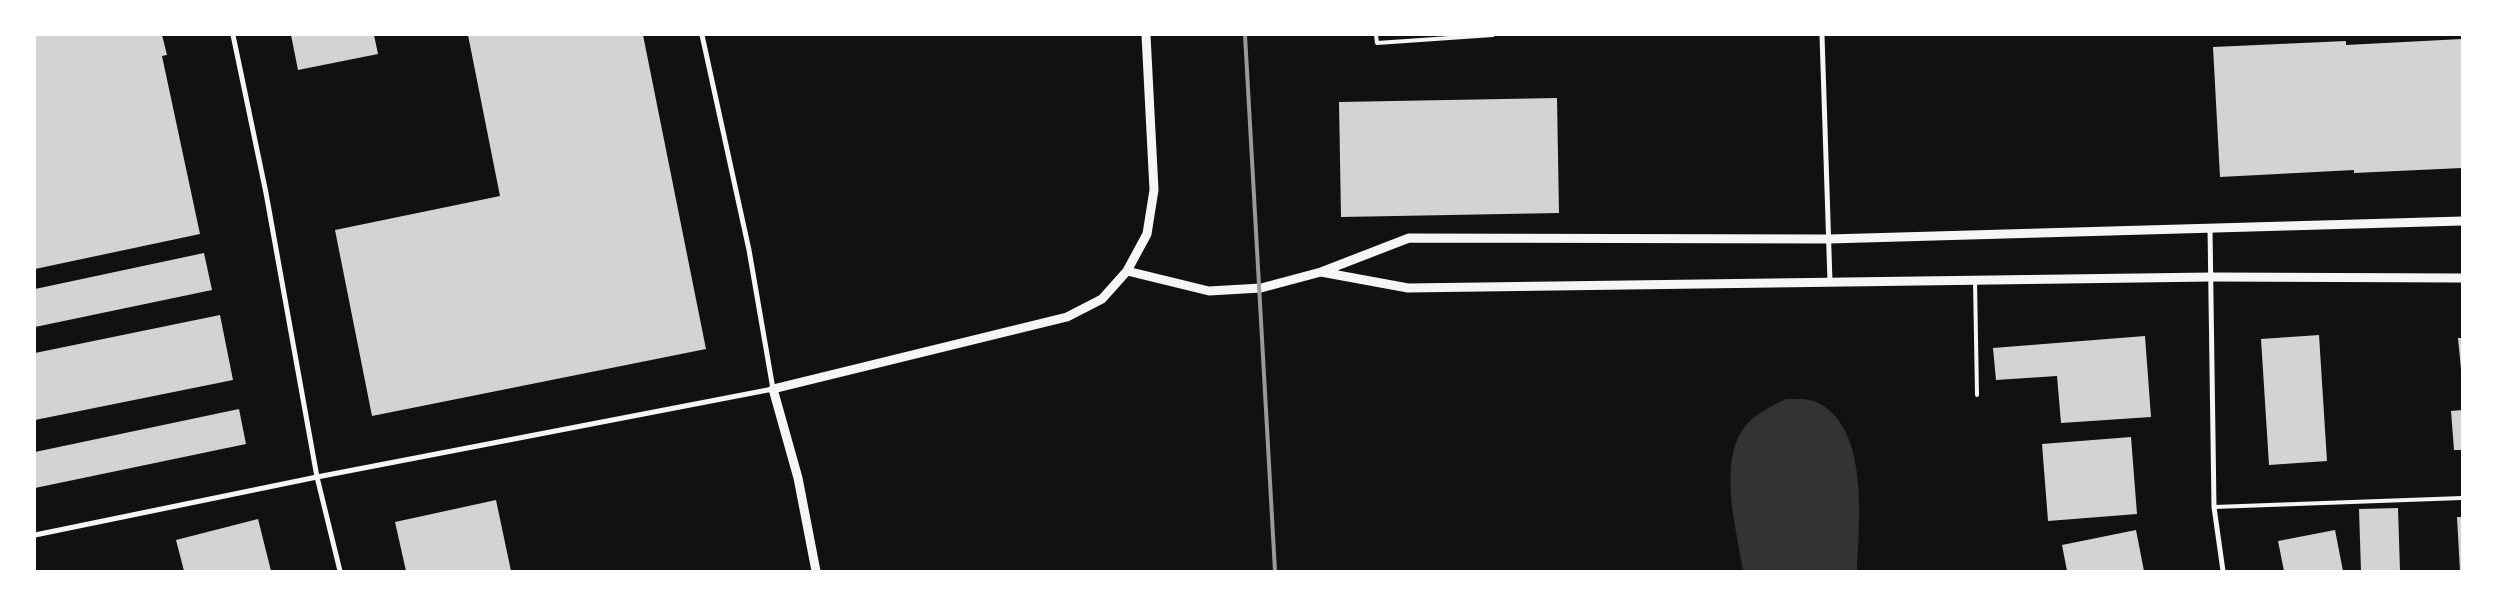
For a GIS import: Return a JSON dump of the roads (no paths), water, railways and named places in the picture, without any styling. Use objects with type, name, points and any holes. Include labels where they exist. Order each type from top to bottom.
[{"type":"street","points":[[233,35],[266,193],[317,477],[340,571]]},
{"type":"street","points":[[702,35],[749,250],[774,389],[798,478],[816,571]]},
{"type":"street","points":[[35,535],[317,477],[774,389],[1067,317],[1102,299],[1127,272],[1147,234],[1154,190],[1146,35]]},
{"type":"street","points":[[1822,35],[1830,282]]},
{"type":"street","points":[[1127,272],[1209,290],[1261,288],[1321,272],[1409,238],[1828,239],[2462,221]]},
{"type":"street","points":[[2210,228],[2214,507],[2223,571]]},
{"type":"street","points":[[1321,272],[1408,288],[2211,277],[2462,278]]},
{"type":"lane","points":[[1376,35],[1377,43],[1493,35]]},
{"type":"lane","points":[[1974,280],[1977,396]]},
{"type":"lane","points":[[2214,507],[2462,498]]},
{"type":"railway","points":[[1245,35],[1275,571]]}]
